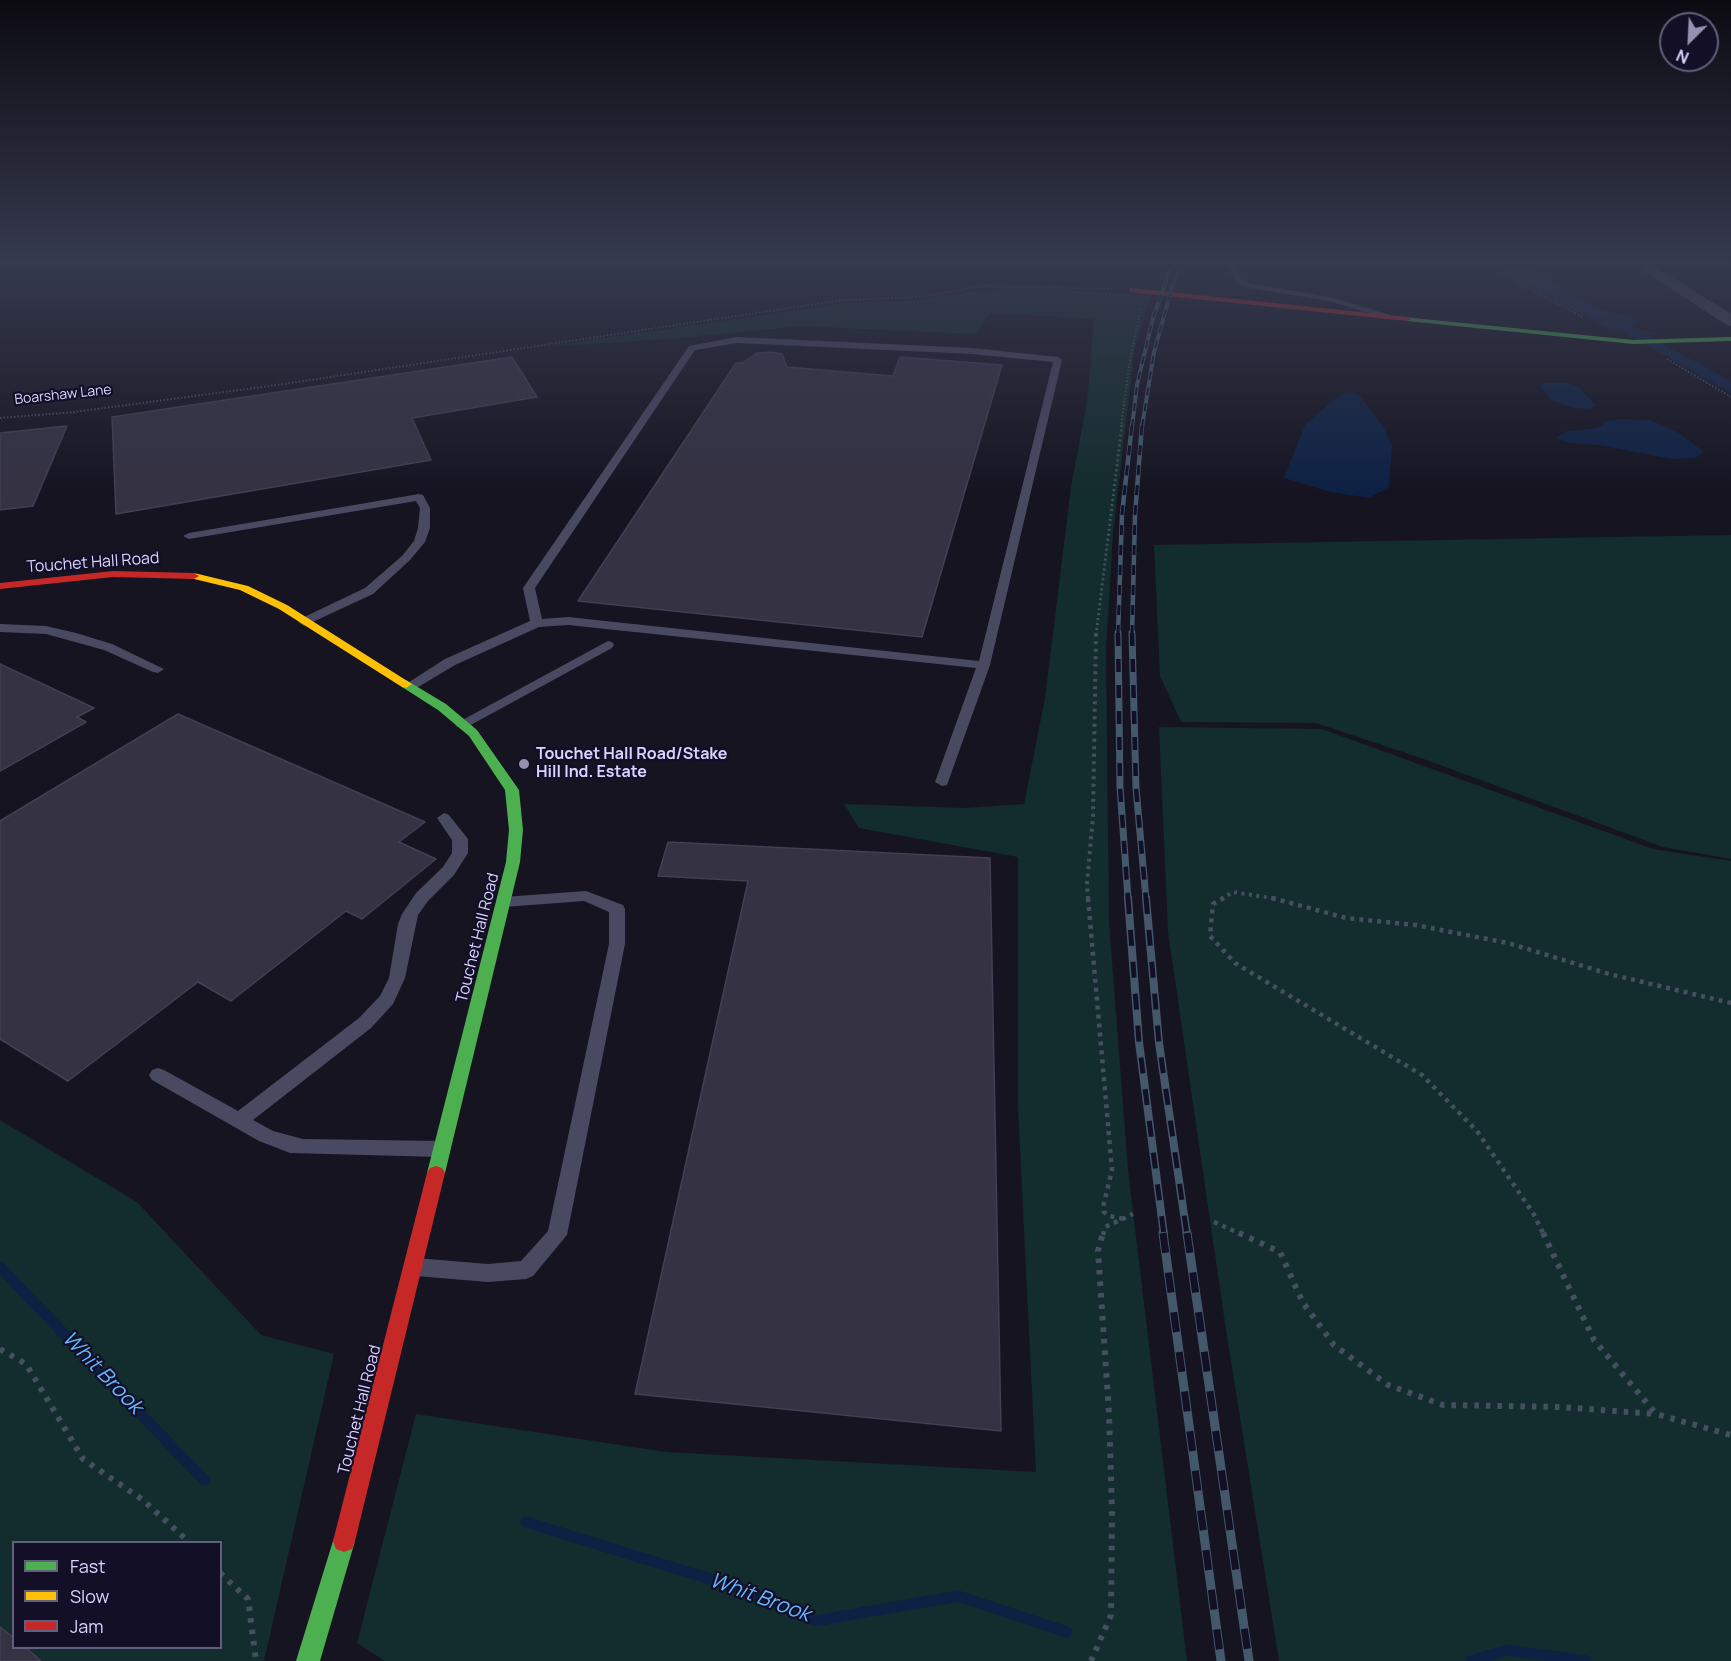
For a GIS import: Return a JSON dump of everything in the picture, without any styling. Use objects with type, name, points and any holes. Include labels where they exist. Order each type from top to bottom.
[{"type":"street","points":[[1615,340],[1640,342],[1662,340]]},
{"type":"street","name":"Touchet Hall Road","points":[[0,586],[113,574],[204,577],[224,581],[264,597],[442,707],[473,733],[512,790],[516,830],[513,862],[504,902],[350,1521],[309,1661]]},
{"type":"lane","points":[[537,623],[529,588],[692,348],[737,340],[972,351],[1058,360],[984,665],[942,782]]},
{"type":"lane","points":[[189,536],[419,497],[425,508],[424,528],[419,542],[406,558],[369,591],[304,622]]},
{"type":"lane","points":[[410,686],[450,662],[537,623],[568,621],[984,665]]},
{"type":"lane","points":[[0,628],[46,630],[72,636],[108,647],[158,669]]},
{"type":"lane","points":[[462,724],[608,645]]},
{"type":"lane","points":[[238,1121],[365,1023],[387,1000],[398,978],[406,924],[410,914],[422,897],[449,872],[460,853],[460,839],[444,818]]},
{"type":"lane","points":[[413,1266],[488,1273],[526,1270],[557,1235],[617,944],[617,909],[586,896],[504,902]]},
{"type":"lane","points":[[158,1075],[276,1141],[303,1147],[443,1149]]},
{"type":"path","name":"Boarshaw Lane","points":[[0,418],[75,412],[272,385],[572,340]]},
{"type":"path","points":[[1124,1219],[1109,1216],[1104,1212],[1103,1207],[1112,1170],[1087,884],[1093,816],[1096,623],[1133,340]]},
{"type":"path","points":[[1683,368],[1731,397]]},
{"type":"path","points":[[1656,1414],[1594,1340],[1533,1213],[1476,1131],[1422,1075],[1235,963],[1210,936],[1213,904],[1233,892],[1266,896],[1346,918],[1414,925],[1508,944],[1609,974],[1731,1003]]},
{"type":"path","points":[[1091,1661],[1111,1615],[1112,1511],[1109,1424],[1098,1251],[1105,1227],[1133,1214]]},
{"type":"path","points":[[1214,1222],[1280,1252],[1303,1303],[1334,1345],[1388,1385],[1443,1405],[1561,1407],[1656,1414],[1731,1435]]},
{"type":"path","points":[[0,1349],[26,1364],[83,1459],[143,1500],[188,1541]]},
{"type":"path","points":[[222,1575],[248,1599],[256,1661]]},
{"type":"green space","points":[[594,340],[658,340],[542,347]]},
{"type":"green space","points":[[1092,340],[1137,340],[1113,533],[1106,650],[1109,922],[1128,1170],[1187,1661],[385,1661],[357,1643],[416,1414],[666,1452],[1036,1472],[1018,1108],[1018,857],[859,828],[844,804],[965,808],[1024,804],[1045,698],[1071,487],[1087,402]]},
{"type":"green space","points":[[1731,535],[1731,859],[1663,847],[1418,757],[1316,723],[1181,722],[1160,676],[1154,545]]},
{"type":"green space","points":[[1159,727],[1322,729],[1653,849],[1731,861],[1731,1661],[1279,1661],[1226,1330],[1168,932]]},
{"type":"green space","points":[[0,1120],[137,1202],[261,1335],[334,1354],[264,1661],[41,1661],[26,1649],[222,1649],[222,1541],[12,1541],[12,1637],[0,1627]]},
{"type":"water","points":[[1545,383],[1566,383],[1578,386],[1596,406],[1590,409],[1574,408],[1553,401],[1539,386]]},
{"type":"water","points":[[1348,392],[1358,394],[1383,426],[1392,445],[1389,487],[1369,498],[1331,492],[1284,478],[1305,425],[1337,397]]},
{"type":"water","points":[[1649,420],[1665,426],[1704,452],[1695,458],[1671,459],[1599,445],[1570,443],[1555,438],[1568,431],[1596,428],[1603,425],[1605,421]]},
{"type":"building","points":[[757,353],[782,354],[787,367],[893,376],[900,357],[1002,365],[922,637],[578,601],[736,363],[742,363]]},
{"type":"building","points":[[512,357],[537,397],[412,418],[431,460],[116,514],[112,417]]},
{"type":"building","points":[[67,426],[33,506],[0,510],[0,433]]},
{"type":"building","points":[[0,664],[94,708],[77,717],[86,722],[0,771]]},
{"type":"building","points":[[178,714],[425,822],[399,842],[436,859],[362,919],[346,911],[231,1001],[198,982],[68,1081],[0,1039],[0,821]]},
{"type":"building","points":[[668,842],[990,858],[1001,1431],[635,1394],[748,881],[658,876]]},
{"type":"building","points":[[0,1627],[12,1636],[12,1649],[27,1649],[41,1661],[0,1661]]},
{"type":"waterway","points":[[1647,340],[1731,388]]},
{"type":"waterway","name":"Whit Brook","points":[[0,1267],[204,1480]]},
{"type":"waterway","name":"Whit Brook","points":[[526,1522],[752,1592],[815,1621],[958,1596],[1067,1632]]},
{"type":"waterway","name":"Whit Brook","points":[[1471,1661],[1507,1650],[1586,1661]]},
{"type":"railway","points":[[1132,427],[1137,385],[1148,340]]},
{"type":"railway","points":[[1142,427],[1157,340]]},
{"type":"railway","points":[[1118,634],[1122,514],[1132,425]]},
{"type":"railway","points":[[1132,634],[1135,515],[1142,425]]},
{"type":"railway","points":[[1118,634],[1120,787],[1128,899]]},
{"type":"railway","points":[[1132,634],[1136,788],[1146,899]]},
{"type":"railway","points":[[1128,898],[1139,1042],[1164,1235]]},
{"type":"railway","points":[[1146,898],[1159,1043],[1187,1235]]},
{"type":"railway","points":[[1163,1233],[1221,1661]]},
{"type":"railway","points":[[1187,1233],[1249,1661]]},
{"type":"traffic: fast","points":[[1609,340],[1633,342],[1714,340]]},
{"type":"traffic: fast","points":[[406,684],[442,707],[473,733],[512,790],[516,830],[513,862],[436,1173]]},
{"type":"traffic: fast","points":[[308,1661],[344,1541]]},
{"type":"traffic: slow","points":[[194,576],[244,588],[283,607],[406,684]]},
{"type":"traffic: jam","points":[[0,586],[113,574],[194,576]]},
{"type":"traffic: jam","points":[[344,1541],[436,1173]]},
{"type":"place","name":"Touchet Hall Road/Stake Hill Ind. Estate","points":[[524,764]]}]
